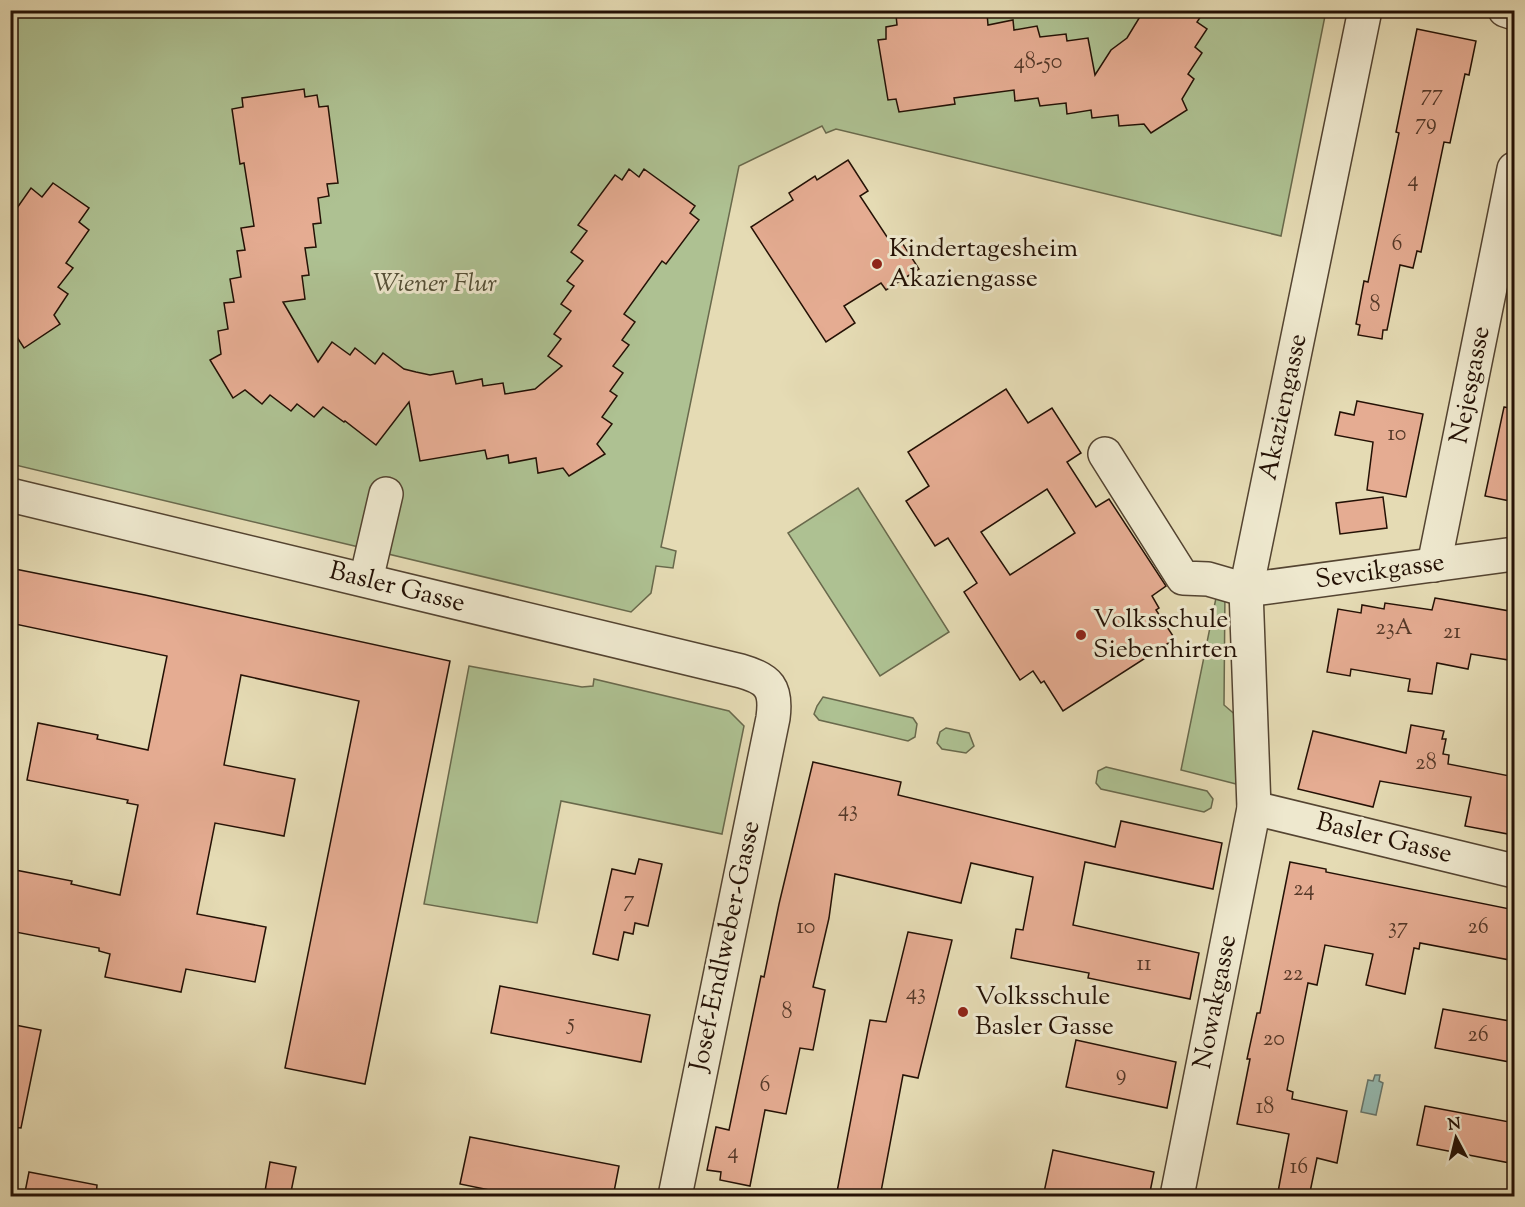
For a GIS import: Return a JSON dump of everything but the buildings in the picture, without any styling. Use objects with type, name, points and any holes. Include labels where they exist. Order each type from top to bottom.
[{"type":"street","name":"Akaziengasse","points":[[1254,808],[1246,590],[1365,10]]},
{"type":"street","points":[[1505,10],[1515,13]]},
{"type":"street","name":"Nejesgasse","points":[[1434,565],[1515,169]]},
{"type":"street","points":[[1105,454],[1183,578],[1208,579],[1246,590]]},
{"type":"street","points":[[366,580],[386,494]]},
{"type":"street","name":"Basler Gasse","points":[[10,495],[741,671],[756,675],[771,687],[774,695]]},
{"type":"street","name":"Sevcikgasse","points":[[1246,590],[1515,554]]},
{"type":"street","name":"Josef-Endlweber-Gasse","points":[[675,1197],[773,718],[774,695]]},
{"type":"street","name":"Basler Gasse","points":[[1254,808],[1515,871]]},
{"type":"street","name":"Nowakgasse","points":[[1177,1197],[1254,808]]},
{"type":"green space","name":"Wiener Flur","points":[[11,11],[1326,11],[1281,236],[836,129],[826,133],[822,126],[739,166],[661,547],[676,551],[673,568],[656,566],[651,593],[631,612],[11,464]]},
{"type":"green space","points":[[858,488],[949,632],[880,676],[788,533]]},
{"type":"green space","points":[[1225,589],[1224,705],[1238,717],[1240,785],[1181,770],[1217,593]]},
{"type":"green space","points":[[469,666],[582,687],[593,686],[594,679],[729,711],[744,726],[722,834],[561,801],[537,923],[424,904]]},
{"type":"green space","points":[[823,697],[913,718],[917,724],[915,737],[908,741],[819,720],[814,714]]},
{"type":"green space","points":[[946,728],[969,733],[974,746],[966,753],[942,749],[937,743],[940,732]]},
{"type":"green space","points":[[1106,767],[1207,791],[1213,799],[1211,808],[1204,812],[1101,789],[1096,783],[1098,771]]},
{"type":"water","points":[[1375,1075],[1380,1075],[1379,1081],[1383,1083],[1376,1115],[1361,1112],[1368,1080],[1373,1081]]},
{"type":"place","name":"Kindertagesheim Akaziengasse","points":[[877,264]]},
{"type":"place","name":"Volksschule Siebenhirten","points":[[1081,635]]},
{"type":"place","name":"Volksschule Basler Gasse","points":[[963,1012]]}]
